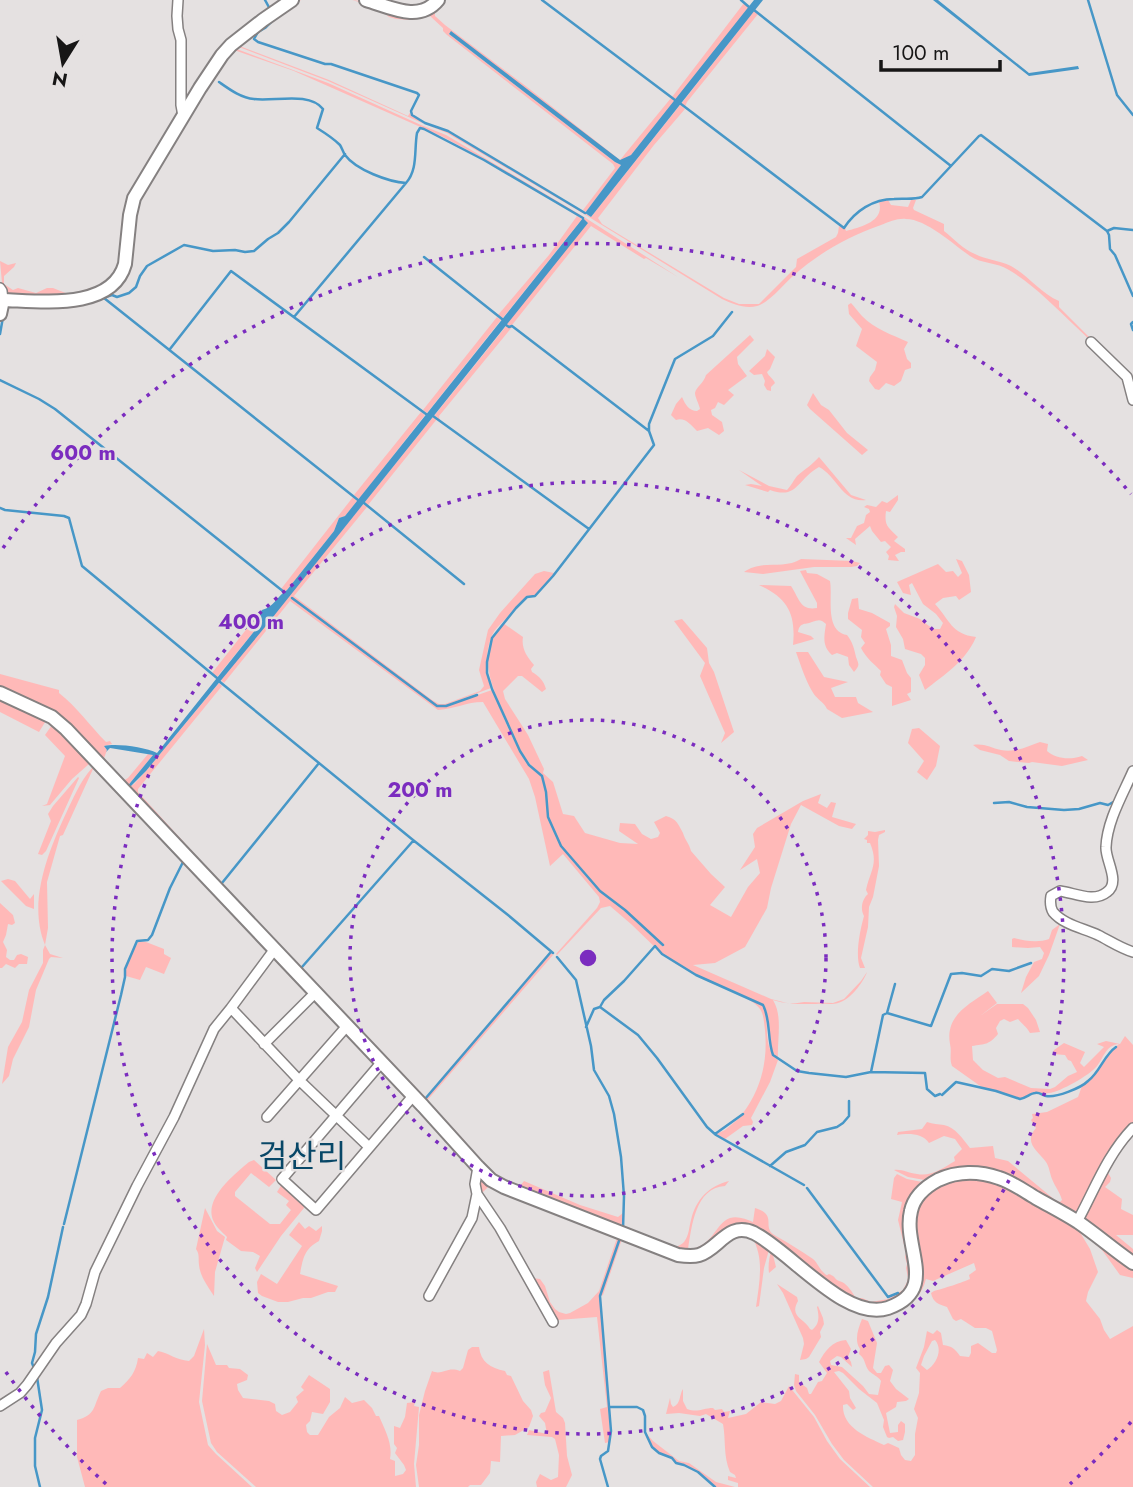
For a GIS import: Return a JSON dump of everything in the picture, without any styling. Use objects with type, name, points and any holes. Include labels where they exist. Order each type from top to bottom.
[{"type":"street","points":[[178,0],[183,116]]},
{"type":"street","points":[[1,301],[62,301],[90,296],[115,284],[125,264],[134,198],[207,77],[231,45],[292,0]]},
{"type":"street","points":[[366,0],[409,12],[420,12],[438,0]]},
{"type":"street","points":[[1091,342],[1127,377],[1133,400]]},
{"type":"street","points":[[0,693],[52,717],[66,729],[478,1167],[491,1180],[504,1187],[678,1255],[700,1255],[730,1232],[750,1231],[847,1302],[872,1311],[897,1304],[914,1289],[917,1270],[909,1229],[911,1210],[924,1190],[946,1176],[973,1172],[1001,1178],[1077,1222],[1133,1263]]},
{"type":"street","points":[[1133,771],[1106,839],[1106,852],[1113,879],[1109,892],[1093,897],[1060,891],[1051,896],[1050,900],[1052,910],[1063,920],[1133,952]]},
{"type":"street","points":[[0,1406],[20,1393],[56,1343],[81,1315],[95,1272],[174,1117],[214,1029],[274,950]]},
{"type":"street","points":[[264,1044],[315,993]]},
{"type":"street","points":[[231,1008],[299,1080],[369,1147]]},
{"type":"street","points":[[267,1117],[347,1027]]},
{"type":"street","points":[[381,1063],[282,1179],[316,1210],[413,1096]]},
{"type":"street","points":[[1077,1222],[1110,1157],[1133,1128]]},
{"type":"street","points":[[478,1167],[475,1184],[477,1194],[500,1228],[553,1322]]},
{"type":"street","points":[[429,1296],[472,1218],[477,1194]]},
{"type":"shaded area","points":[[296,0],[301,0],[279,13],[264,28],[241,43],[242,47],[329,80],[408,116],[411,111],[410,114],[423,124],[328,81],[239,47],[237,44]]},
{"type":"shaded area","points":[[352,0],[435,10],[435,16],[445,25],[620,160],[671,98],[675,101],[631,155],[620,161],[451,32],[449,34],[621,165],[586,212],[583,210],[615,168],[613,164],[447,35],[430,16],[411,20],[396,19],[377,7]]},
{"type":"shaded area","points":[[744,3],[749,7],[676,100],[672,97]]},
{"type":"shaded area","points":[[754,11],[758,14],[685,107],[681,104]]},
{"type":"shaded area","points":[[234,48],[328,83],[446,135],[584,217],[678,277],[591,226],[509,326],[507,324],[583,218],[443,137],[294,71]]},
{"type":"shaded area","points":[[680,105],[685,109],[598,218],[602,224],[724,298],[739,304],[759,304],[796,267],[797,259],[836,237],[839,226],[846,231],[870,222],[878,214],[879,202],[888,200],[891,205],[908,207],[911,200],[916,200],[914,210],[944,224],[944,231],[966,249],[1011,266],[1059,301],[1059,307],[1128,376],[1027,282],[1004,267],[974,259],[931,228],[914,220],[894,220],[846,240],[804,267],[767,301],[753,307],[744,306],[722,299],[447,133],[427,125],[448,132],[591,217]]},
{"type":"shaded area","points":[[152,157],[156,159],[131,202],[124,265],[116,279],[105,289],[73,300],[5,298],[0,286],[0,261],[8,265],[16,263],[4,276],[4,284],[13,290],[18,288],[36,293],[53,288],[75,294],[102,287],[117,276],[127,203]]},
{"type":"shaded area","points":[[577,216],[582,219],[502,319],[498,315],[549,255]]},
{"type":"shaded area","points":[[851,303],[872,325],[908,342],[904,349],[911,368],[905,370],[901,381],[894,386],[886,383],[879,390],[869,381],[877,362],[856,346],[862,329],[849,314],[848,305]]},
{"type":"shaded area","points":[[497,317],[501,320],[427,413],[423,410]]},
{"type":"shaded area","points":[[507,325],[512,327],[439,416],[440,421],[434,416]]},
{"type":"shaded area","points":[[750,335],[754,340],[737,357],[738,364],[747,376],[728,390],[734,395],[724,405],[718,402],[711,410],[712,415],[722,422],[724,431],[719,435],[708,428],[697,431],[685,421],[676,420],[671,415],[682,397],[686,405],[694,411],[700,409],[695,393],[706,375]]},
{"type":"shaded area","points":[[767,349],[775,357],[767,372],[775,383],[771,391],[764,385],[762,374],[754,375],[749,371],[765,356]]},
{"type":"shaded area","points":[[813,393],[847,433],[868,450],[862,455],[810,409],[807,405]]},
{"type":"shaded area","points":[[421,412],[425,415],[359,499],[354,495]]},
{"type":"shaded area","points":[[433,417],[437,419],[368,505],[364,503]]},
{"type":"shaded area","points":[[819,457],[851,495],[866,500],[858,500],[845,493],[819,467],[797,487],[786,492],[768,492],[745,485],[762,486],[739,470],[769,486],[787,490],[797,476]]},
{"type":"shaded area","points":[[898,495],[898,500],[890,512],[886,511],[886,520],[898,537],[894,541],[905,549],[905,552],[895,555],[899,561],[888,560],[886,552],[891,547],[885,541],[881,542],[870,526],[855,539],[856,545],[846,538],[851,538],[857,526],[864,523],[870,512],[864,507],[876,507],[882,501],[887,503]]},
{"type":"shaded area","points":[[353,497],[357,501],[345,516],[339,518],[334,531],[284,592],[281,589]]},
{"type":"shaded area","points":[[363,504],[367,507],[294,596],[439,704],[480,691],[484,686],[479,670],[488,630],[535,574],[544,571],[554,573],[535,596],[517,605],[492,635],[488,650],[487,663],[491,688],[443,706],[492,690],[523,757],[539,775],[515,739],[494,691],[489,668],[490,646],[503,623],[523,637],[525,652],[534,665],[532,672],[541,679],[546,689],[542,692],[522,676],[518,676],[503,691],[505,699],[528,735],[544,769],[543,773],[553,782],[563,814],[574,816],[585,833],[620,843],[638,844],[619,831],[620,823],[635,824],[642,834],[651,839],[658,837],[660,833],[654,822],[666,816],[673,819],[680,827],[691,851],[725,887],[710,905],[731,917],[748,887],[760,873],[757,859],[740,870],[755,847],[753,834],[757,828],[803,801],[821,794],[818,803],[827,808],[831,802],[836,803],[832,817],[856,824],[852,829],[839,826],[801,805],[791,824],[767,908],[745,947],[715,963],[693,965],[771,999],[788,1003],[773,1000],[779,1021],[778,1058],[773,1053],[769,1040],[767,1011],[764,1005],[709,982],[676,964],[610,906],[601,908],[556,954],[597,908],[599,897],[563,854],[550,866],[529,779],[483,702],[438,710],[290,601],[224,683],[221,680]]},
{"type":"shaded area","points":[[801,559],[860,563],[851,567],[814,567],[763,574],[744,572],[758,566],[787,564]]},
{"type":"shaded area","points":[[956,559],[962,561],[969,575],[971,592],[959,600],[956,596],[943,598],[935,604],[956,629],[976,637],[960,660],[925,690],[919,675],[925,665],[925,658],[905,649],[896,627],[895,604],[904,613],[920,619],[933,629],[940,629],[943,623],[923,604],[912,583],[909,585],[911,595],[903,593],[897,582],[938,564],[946,572],[953,571],[958,577],[962,573]]},
{"type":"shaded area","points":[[806,570],[807,573],[817,574],[830,581],[832,620],[835,627],[847,635],[852,643],[858,665],[854,672],[848,657],[837,653],[832,655],[825,645],[826,624],[822,621],[801,625],[798,632],[814,639],[793,645],[793,624],[788,608],[777,596],[759,585],[791,586],[803,606],[817,608],[800,571]]},
{"type":"shaded area","points":[[858,598],[859,609],[890,623],[886,629],[891,656],[902,660],[911,678],[911,692],[907,694],[911,700],[892,706],[892,687],[886,684],[880,675],[881,671],[861,648],[865,643],[861,637],[862,630],[848,619],[852,599]]},
{"type":"shaded area","points":[[256,617],[256,629],[217,677],[212,673]]},
{"type":"shaded area","points":[[682,619],[707,648],[709,663],[734,732],[721,743],[725,733],[700,676],[705,663],[674,621]]},
{"type":"shaded area","points":[[796,652],[808,652],[824,677],[848,682],[831,688],[835,697],[856,697],[858,703],[873,712],[842,718],[827,709],[814,694]]},
{"type":"shaded area","points":[[0,674],[59,690],[106,742],[110,741],[112,744],[104,746],[107,750],[103,761],[123,781],[148,754],[153,755],[126,788],[134,784],[146,771],[219,683],[222,686],[138,792],[426,1098],[424,1101],[551,953],[553,955],[425,1103],[67,728],[0,691]]},
{"type":"shaded area","points":[[0,696],[47,719],[39,732],[0,712]]},
{"type":"shaded area","points":[[54,722],[90,759],[89,764],[50,805],[42,806],[47,804],[65,756],[45,735]]},
{"type":"shaded area","points":[[919,728],[940,746],[936,766],[927,780],[917,772],[924,761],[908,743],[912,729]]},
{"type":"shaded area","points":[[1040,742],[1048,744],[1047,751],[1055,756],[1082,756],[1088,760],[1062,766],[1009,761],[973,745],[1011,751]]},
{"type":"shaded area","points":[[97,763],[271,952],[267,956],[267,952],[98,768],[93,769],[63,835],[60,836],[47,882],[48,928],[45,945],[38,911],[39,893],[48,858],[74,796]]},
{"type":"shaded area","points":[[78,777],[46,851],[42,855],[38,854],[51,821],[48,814]]},
{"type":"shaded area","points":[[885,830],[878,840],[879,866],[861,958],[865,968],[860,968],[858,950],[864,916],[862,904],[868,894],[866,890],[874,862],[870,843],[864,839],[868,831]]},
{"type":"shaded area","points":[[1,881],[15,881],[30,899],[34,894],[34,909],[26,906]]},
{"type":"shaded area","points":[[0,903],[13,915],[15,923],[8,924],[3,942],[7,950],[6,957],[14,960],[21,954],[28,957],[27,964],[19,964],[15,968],[6,964],[0,968]]},
{"type":"shaded area","points":[[1060,924],[1039,976],[1021,993],[1034,962],[1042,959],[1044,953],[1040,947],[1012,947],[1012,939],[1049,939],[1052,930]]},
{"type":"shaded area","points":[[139,941],[164,949],[164,954],[171,958],[164,974],[146,967],[140,980],[126,976],[128,962]]},
{"type":"shaded area","points":[[45,945],[50,954],[63,958],[49,959],[36,990],[29,1027],[13,1059],[9,1076],[2,1084],[8,1047],[22,1022],[29,990],[43,963]]},
{"type":"shaded area","points":[[867,972],[856,990],[843,1001],[833,1004],[793,1004],[833,1003],[844,999]]},
{"type":"shaded area","points":[[988,991],[997,1003],[980,1016],[997,1004],[1023,1004],[1036,1020],[1040,1032],[1030,1033],[1018,1019],[1010,1022],[1004,1019],[996,1028],[998,1034],[992,1040],[972,1046],[973,1060],[983,1070],[998,1078],[1005,1077],[1031,1088],[1050,1089],[1077,1072],[1065,1055],[1053,1054],[1054,1050],[1064,1043],[1085,1052],[1080,1063],[1084,1067],[1104,1047],[1097,1044],[1106,1041],[1120,1044],[1125,1036],[1133,1045],[1133,1126],[1079,1215],[1005,1177],[930,1181],[908,1177],[894,1170],[927,1174],[955,1161],[954,1157],[962,1149],[955,1139],[944,1136],[929,1143],[919,1136],[897,1135],[898,1132],[922,1129],[927,1122],[944,1125],[962,1137],[970,1148],[993,1146],[995,1158],[1008,1161],[1055,1200],[1062,1200],[1047,1164],[1031,1142],[1036,1128],[1031,1120],[1032,1114],[1047,1112],[1078,1097],[1082,1086],[1095,1075],[1119,1044],[1108,1049],[1088,1074],[1054,1092],[1033,1092],[1021,1099],[983,1088],[952,1066],[949,1034],[960,1012]]},
{"type":"shaded area","points":[[743,996],[765,1009],[768,1043],[778,1060],[751,1118],[752,1125],[743,1126],[725,1139],[716,1134],[744,1114],[759,1084],[764,1064],[766,1041],[762,1014],[756,1005]]},
{"type":"shaded area","points":[[430,1103],[483,1162],[503,1179],[520,1186],[524,1181],[580,1205],[618,1217],[623,1213],[621,1229],[498,1181],[427,1105]]},
{"type":"shaded area","points":[[1133,1131],[1133,1135],[1107,1171],[1111,1178],[1105,1187],[1122,1199],[1121,1209],[1133,1215],[1133,1235],[1116,1235],[1133,1249],[1133,1260],[1083,1220],[1111,1159]]},
{"type":"shaded area","points":[[254,1160],[276,1180],[269,1187],[251,1173],[235,1192],[235,1196],[270,1224],[280,1224],[291,1210],[286,1205],[289,1201],[277,1192],[282,1184],[303,1203],[304,1208],[257,1272],[255,1268],[260,1256],[241,1251],[226,1240],[227,1237],[214,1223],[211,1212],[222,1187]]},
{"type":"shaded area","points":[[897,1174],[927,1183],[914,1197],[914,1277],[895,1303],[859,1306],[752,1230],[705,1251],[668,1249],[681,1245],[686,1240],[693,1212],[704,1194],[729,1181],[725,1186],[707,1193],[701,1201],[688,1249],[703,1245],[720,1225],[730,1218],[753,1222],[755,1208],[766,1214],[771,1233],[813,1259],[825,1274],[834,1276],[846,1285],[856,1298],[871,1302],[888,1299],[903,1290],[908,1278],[906,1253],[898,1220],[902,1202],[891,1199]]},
{"type":"shaded area","points":[[481,1175],[490,1184],[684,1258],[695,1258],[704,1254],[733,1235],[754,1235],[770,1246],[759,1306],[756,1307],[760,1263],[752,1237],[733,1238],[705,1257],[690,1260],[660,1252],[623,1236],[601,1296],[620,1236],[600,1296],[610,1432],[610,1442],[605,1443],[600,1409],[607,1407],[597,1317],[558,1320],[532,1278],[540,1279],[555,1309],[570,1313],[588,1303],[599,1291],[618,1235],[490,1185],[481,1194],[477,1183]]},
{"type":"shaded area","points":[[980,1175],[1013,1186],[1076,1224],[1133,1265],[1133,1278],[1120,1275],[1102,1250],[1078,1229],[1090,1249],[1098,1272],[1086,1301],[1100,1319],[1110,1339],[1133,1326],[1133,1487],[873,1487],[844,1460],[796,1391],[795,1374],[799,1375],[799,1382],[811,1394],[827,1373],[819,1362],[824,1354],[833,1344],[846,1340],[851,1349],[848,1357],[852,1367],[837,1356],[830,1361],[831,1365],[842,1367],[869,1394],[878,1395],[881,1381],[867,1369],[859,1354],[857,1342],[862,1319],[868,1321],[877,1343],[873,1368],[877,1373],[881,1373],[885,1366],[889,1365],[893,1370],[890,1381],[909,1399],[897,1402],[896,1407],[886,1413],[890,1433],[898,1432],[901,1421],[905,1424],[903,1440],[887,1437],[877,1403],[839,1371],[834,1372],[849,1391],[856,1408],[853,1410],[847,1404],[843,1405],[844,1413],[857,1431],[884,1445],[888,1443],[899,1448],[905,1460],[911,1461],[915,1455],[918,1418],[914,1409],[919,1393],[920,1373],[916,1368],[927,1331],[933,1334],[937,1330],[941,1333],[943,1345],[953,1348],[960,1356],[969,1357],[971,1346],[978,1343],[996,1353],[992,1331],[975,1328],[961,1319],[956,1321],[947,1307],[935,1301],[931,1293],[970,1279],[969,1275],[976,1270],[974,1263],[933,1281],[926,1279],[923,1289],[911,1302],[891,1312],[875,1315],[847,1308],[808,1282],[775,1255],[776,1267],[769,1273],[771,1252],[774,1252],[848,1306],[872,1313],[893,1309],[913,1295],[919,1282],[912,1222],[918,1202],[932,1187],[952,1178]],"holes":[[[935,1340],[938,1356],[927,1370],[921,1365],[924,1356],[932,1341]]]},
{"type":"shaded area","points":[[205,1208],[217,1231],[225,1237],[215,1272],[214,1296],[201,1273],[196,1249]]},
{"type":"shaded area","points":[[299,1222],[305,1229],[309,1226],[316,1231],[322,1226],[319,1241],[307,1251],[303,1259],[300,1274],[338,1286],[335,1292],[288,1302],[278,1302],[262,1296],[258,1293],[257,1282],[261,1274],[277,1284],[302,1246],[289,1235]]},
{"type":"shaded area","points":[[777,1284],[797,1297],[796,1314],[810,1329],[815,1328],[818,1322],[818,1306],[823,1318],[821,1337],[806,1359],[800,1360],[803,1338]]},
{"type":"shaded area","points":[[204,1329],[199,1402],[208,1445],[252,1487],[85,1487],[77,1457],[77,1420],[91,1413],[101,1391],[124,1385],[134,1371],[138,1358],[144,1359],[147,1353],[153,1357],[158,1351],[189,1361],[194,1356]]},
{"type":"shaded area","points":[[207,1344],[216,1365],[240,1369],[248,1375],[247,1380],[237,1384],[243,1398],[269,1401],[275,1404],[276,1411],[282,1415],[290,1412],[298,1402],[296,1397],[304,1390],[301,1387],[309,1375],[330,1389],[330,1402],[323,1414],[312,1412],[306,1425],[310,1435],[318,1435],[329,1417],[340,1408],[345,1397],[352,1403],[364,1400],[376,1416],[379,1416],[386,1432],[390,1459],[395,1461],[395,1476],[406,1470],[395,1453],[397,1448],[394,1444],[394,1426],[400,1428],[407,1403],[415,1402],[414,1406],[419,1407],[414,1464],[416,1487],[256,1487],[217,1452],[211,1443],[202,1401]]},
{"type":"shaded area","points":[[479,1347],[487,1364],[511,1376],[523,1401],[531,1410],[533,1416],[529,1427],[515,1435],[501,1436],[500,1462],[491,1461],[490,1473],[481,1485],[419,1487],[416,1465],[419,1415],[432,1371],[460,1371],[468,1350]]},
{"type":"shaded area","points":[[549,1370],[556,1412],[565,1423],[567,1456],[572,1475],[566,1487],[537,1487],[540,1474],[551,1480],[558,1477],[559,1455],[552,1437],[527,1435],[529,1430],[547,1434],[545,1423],[539,1416],[545,1412],[551,1398],[543,1372]]},
{"type":"shaded area","points":[[789,1386],[814,1417],[840,1459],[870,1487],[738,1487],[738,1483],[728,1480],[728,1476],[736,1478],[728,1466],[723,1424],[706,1414],[666,1414],[670,1398],[673,1407],[676,1406],[683,1389],[683,1401],[687,1409],[722,1409],[724,1412],[730,1411],[728,1418],[746,1414],[761,1402],[775,1404],[781,1401]]},
{"type":"shaded area","points":[[645,1432],[679,1461],[689,1463],[716,1482],[735,1487],[716,1487],[698,1471],[676,1463],[652,1446]]},
{"type":"water","points":[[754,0],[763,0],[591,217],[585,213],[621,165],[449,34],[451,31],[620,160],[631,155]]},
{"type":"water","points":[[933,0],[938,0],[1029,73],[1078,66],[1079,69],[1029,76]]},
{"type":"water","points":[[583,218],[588,223],[265,627],[146,771],[126,788],[153,755],[110,748],[106,752],[104,746],[130,746],[157,753],[256,629],[256,617],[287,590],[334,531],[339,518],[345,516]]},
{"type":"waterway","points":[[265,0],[271,11]]},
{"type":"waterway","points":[[542,0],[675,100]]},
{"type":"waterway","points":[[741,0],[749,7]]},
{"type":"waterway","points":[[1088,0],[1117,95],[1133,115]]},
{"type":"waterway","points":[[754,10],[951,166]]},
{"type":"waterway","points":[[273,20],[258,32],[254,39],[417,93],[419,95],[411,111],[412,115],[448,131],[585,213]]},
{"type":"waterway","points":[[219,82],[235,93],[249,98],[290,98],[309,100],[317,104],[323,109],[317,128],[340,145],[350,160],[382,178],[406,183],[410,178],[420,128],[484,160],[583,218]]},
{"type":"waterway","points":[[681,104],[844,228],[853,216],[872,204],[922,197],[981,135],[1107,231],[1110,249],[1133,296]]},
{"type":"waterway","points":[[87,303],[129,293],[136,287],[147,266],[184,245],[213,251],[254,251],[289,222],[345,154]]},
{"type":"waterway","points":[[294,317],[406,183]]},
{"type":"waterway","points":[[1107,231],[1114,228],[1133,230]]},
{"type":"waterway","points":[[424,257],[502,319]]},
{"type":"waterway","points":[[170,349],[231,271],[426,414]]},
{"type":"waterway","points":[[104,298],[358,500]]},
{"type":"waterway","points":[[663,945],[600,891],[561,846],[548,817],[542,776],[529,765],[520,751],[492,689],[487,662],[492,638],[516,608],[527,597],[535,596],[553,576],[654,445],[649,424],[675,359],[713,336],[732,312]]},
{"type":"waterway","points":[[0,334],[3,317]]},
{"type":"waterway","points":[[1133,322],[1133,330]]},
{"type":"waterway","points":[[506,325],[512,326],[649,431]]},
{"type":"waterway","points":[[0,380],[55,409],[284,592]]},
{"type":"waterway","points":[[433,416],[589,529]]},
{"type":"waterway","points":[[364,503],[464,584]]},
{"type":"waterway","points":[[0,508],[69,518],[82,566],[217,678]]},
{"type":"waterway","points":[[292,598],[437,706],[446,706],[477,695]]},
{"type":"waterway","points":[[220,682],[553,953]]},
{"type":"waterway","points":[[222,883],[319,763]]},
{"type":"waterway","points":[[994,803],[1009,802],[1027,807],[1064,810],[1100,803],[1108,805],[1115,801]]},
{"type":"waterway","points":[[64,1224],[121,995],[125,969],[137,941],[148,940],[152,935],[183,862],[127,802]]},
{"type":"waterway","points":[[302,967],[413,841]]},
{"type":"waterway","points":[[586,1027],[594,1009],[600,1007],[655,946],[662,954],[696,975],[763,1005],[773,1055],[797,1071],[846,1077],[871,1072],[925,1073],[927,1089],[935,1096],[940,1094]]},
{"type":"waterway","points":[[425,1099],[550,953]]},
{"type":"waterway","points":[[557,957],[576,980],[594,1070],[609,1096],[614,1114],[621,1157],[623,1229]]},
{"type":"waterway","points":[[871,1072],[883,1015],[887,1013],[931,1026],[951,974],[981,976],[992,969],[1009,971],[1031,963]]},
{"type":"waterway","points":[[887,1013],[895,984]]},
{"type":"waterway","points":[[600,1007],[638,1035],[707,1127],[716,1135],[804,1185]]},
{"type":"waterway","points":[[942,1095],[956,1082],[1020,1099],[1035,1093],[1044,1096],[1062,1094],[1088,1081],[1116,1047]]},
{"type":"waterway","points":[[770,1166],[786,1152],[805,1145],[817,1132],[843,1123],[849,1116],[849,1101]]},
{"type":"waterway","points":[[715,1134],[743,1114]]},
{"type":"waterway","points":[[807,1188],[888,1297],[898,1293]]},
{"type":"waterway","points":[[34,1368],[32,1363],[36,1334],[48,1297],[63,1227]]},
{"type":"waterway","points":[[608,1487],[600,1459],[608,1451],[611,1431],[600,1296],[620,1238]]},
{"type":"waterway","points":[[37,1377],[42,1410],[35,1438],[35,1466],[40,1487]]},
{"type":"waterway","points":[[609,1407],[637,1407],[643,1410],[645,1432],[652,1447],[676,1463],[698,1472],[715,1487]]},
{"type":"district","name":"검산리","points":[[302,1156]]}]
